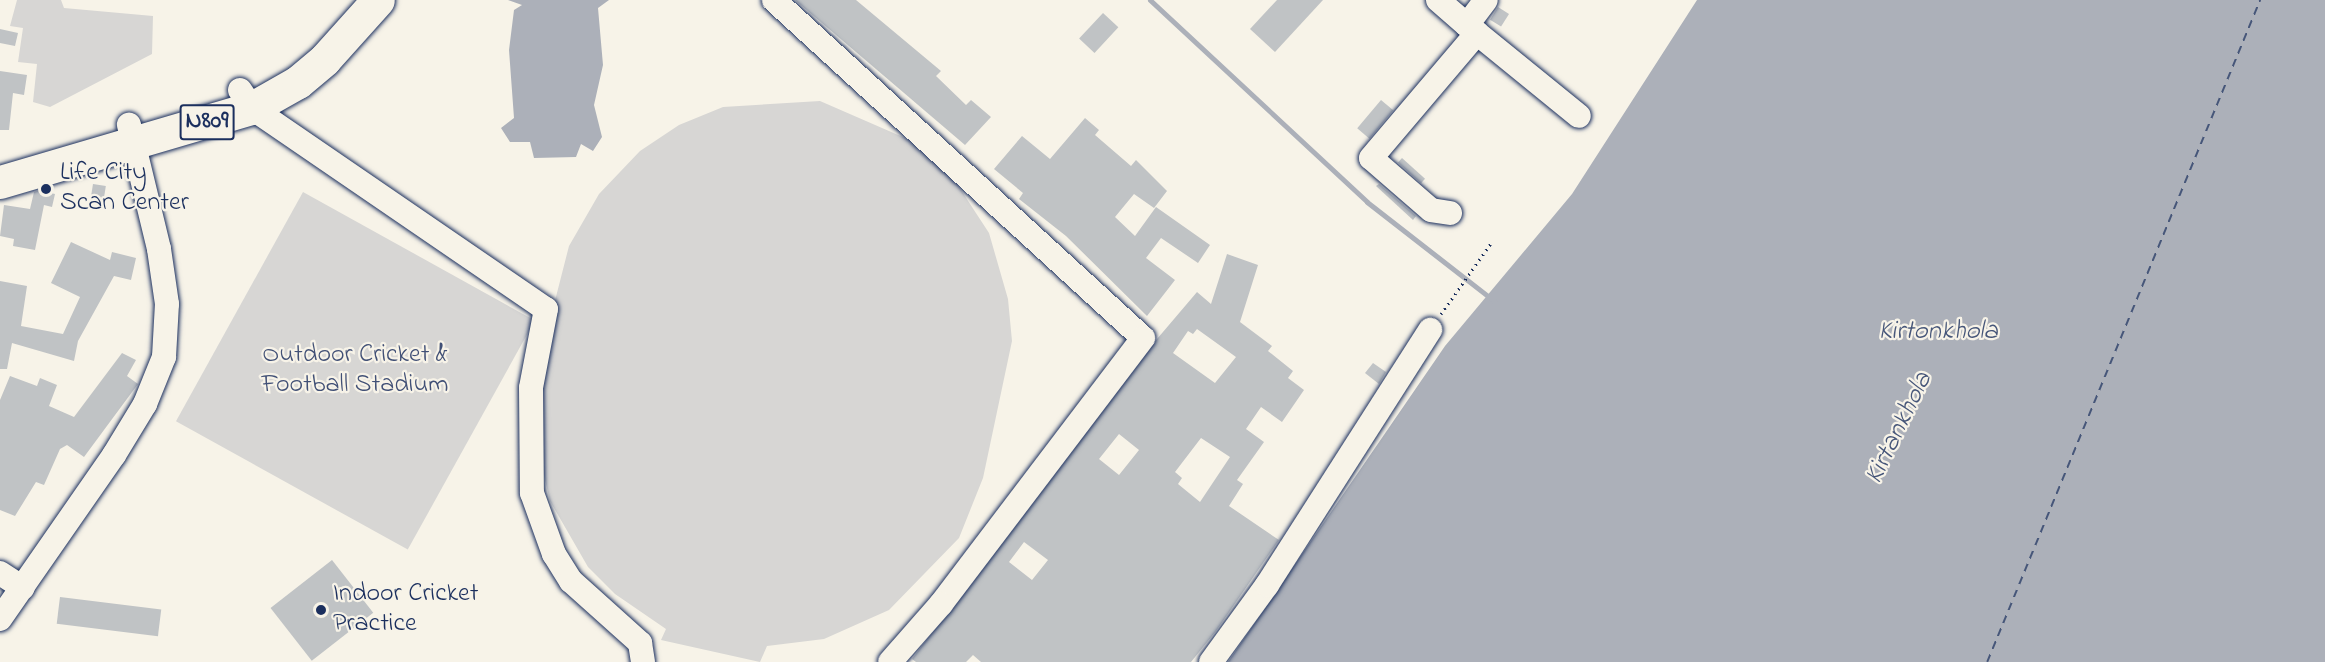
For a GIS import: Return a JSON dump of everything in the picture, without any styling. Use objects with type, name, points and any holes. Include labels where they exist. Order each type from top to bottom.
[{"type":"highway","name":"N809","points":[[246,99],[298,62],[355,0]]},
{"type":"highway","name":"N809","points":[[0,182],[132,134],[246,99],[316,67],[378,0]]},
{"type":"highway","name":"N809","points":[[0,163],[132,134]]},
{"type":"street","points":[[774,0],[1143,338],[941,604],[890,662]]},
{"type":"street","points":[[1438,0],[1579,116]]},
{"type":"street","points":[[1450,213],[1431,210],[1371,158],[1472,29],[1486,0]]},
{"type":"street","points":[[246,99],[546,309],[531,388],[532,493],[554,554],[571,581],[640,643],[643,662]]},
{"type":"street","points":[[0,618],[121,444],[164,357],[167,304],[149,191],[132,134]]},
{"type":"street","points":[[1211,662],[1267,585],[1430,330]]},
{"type":"street","points":[[0,573],[23,588]]},
{"type":"path","points":[[1430,330],[1491,243]]},
{"type":"green space","points":[[17,0],[61,0],[64,8],[153,16],[152,54],[50,107],[33,102],[37,64],[18,62],[23,28],[10,26]]},
{"type":"green space","points":[[820,101],[928,148],[959,187],[989,233],[1008,299],[1012,341],[983,478],[959,538],[889,610],[824,639],[767,646],[760,662],[661,640],[666,629],[615,594],[588,567],[550,501],[535,436],[538,367],[569,246],[599,194],[640,151],[679,125],[723,107]]},
{"type":"green space","name":"Outdoor Cricket & Football Stadium","points":[[303,192],[535,320],[408,550],[176,421]]},
{"type":"water","points":[[508,0],[609,0],[598,8],[603,65],[594,105],[602,137],[593,151],[581,144],[576,157],[534,158],[530,142],[510,142],[501,128],[514,118],[509,50],[514,10],[522,5]]},
{"type":"water","name":"Kirtonkhola","points":[[1697,0],[2325,0],[2325,662],[1228,662],[1445,346],[1572,194]]},
{"type":"building","points":[[795,0],[856,0],[941,71],[936,76],[966,105],[971,100],[991,117],[965,145]]},
{"type":"building","points":[[1277,0],[1323,0],[1275,52],[1250,29]]},
{"type":"building","points":[[1498,7],[1509,14],[1501,27],[1490,20]]},
{"type":"building","points":[[1103,13],[1118,27],[1094,53],[1079,39]]},
{"type":"building","points":[[0,29],[18,33],[15,46],[0,43]]},
{"type":"building","points":[[0,71],[27,75],[24,95],[13,93],[9,130],[0,130]]},
{"type":"building","points":[[1381,100],[1393,110],[1369,139],[1357,128]]},
{"type":"building","points":[[1085,118],[1099,130],[1095,135],[1131,166],[1136,160],[1167,191],[1154,208],[1134,194],[1115,217],[1135,236],[1156,207],[1210,245],[1198,263],[1161,238],[1146,258],[1175,280],[1147,316],[1066,236],[1019,199],[1023,193],[994,169],[1022,136],[1050,159]]},
{"type":"building","points":[[1402,158],[1425,179],[1421,183],[1398,162]]},
{"type":"building","points":[[93,184],[106,186],[103,201],[91,199]]},
{"type":"building","points":[[1379,184],[1416,216],[1413,220],[1376,186]]},
{"type":"building","points":[[47,188],[46,192],[55,194],[52,207],[44,205],[35,250],[13,246],[14,239],[0,236],[4,205],[30,209],[34,192]]},
{"type":"building","points":[[71,242],[110,260],[112,252],[136,258],[131,280],[114,276],[78,341],[74,361],[12,343],[7,369],[0,369],[0,281],[27,286],[21,326],[63,334],[80,297],[51,283]]},
{"type":"building","points":[[1227,254],[1258,265],[1240,322],[1272,346],[1268,351],[1293,371],[1288,378],[1304,390],[1282,422],[1261,407],[1246,429],[1264,442],[1237,480],[1243,484],[1229,506],[1279,540],[1216,631],[1191,662],[981,662],[973,655],[966,662],[916,662],[912,659],[1157,339],[1197,292],[1211,304]],"holes":[[[1197,329],[1236,357],[1215,383],[1173,353],[1188,331],[1193,334]],[[1119,434],[1139,450],[1119,475],[1099,459]],[[1201,438],[1230,457],[1200,502],[1178,484],[1182,478],[1175,472]],[[1024,542],[1048,560],[1032,580],[1009,562]]]},
{"type":"building","points":[[122,353],[136,360],[127,376],[138,384],[84,457],[67,445],[60,449],[44,485],[36,482],[15,516],[0,510],[0,400],[10,376],[37,386],[40,378],[57,385],[49,406],[74,417]]},
{"type":"building","points":[[1373,363],[1386,372],[1379,384],[1365,373]]},
{"type":"building","name":"Indoor Cricket Practice","points":[[332,560],[373,613],[312,661],[271,608]]},
{"type":"building","points":[[60,597],[161,609],[158,636],[57,624]]},
{"type":"waterway","points":[[1150,0],[1367,202],[1494,301]]},
{"type":"ferry route","points":[[1987,662],[2260,0]]},
{"type":"place","name":"Life City Scan Center","points":[[46,189]]},
{"type":"place","name":"Indoor Cricket Practice","points":[[321,610]]},
{"type":"water label","name":"Kirtankhola","points":[[1899,428]]}]
